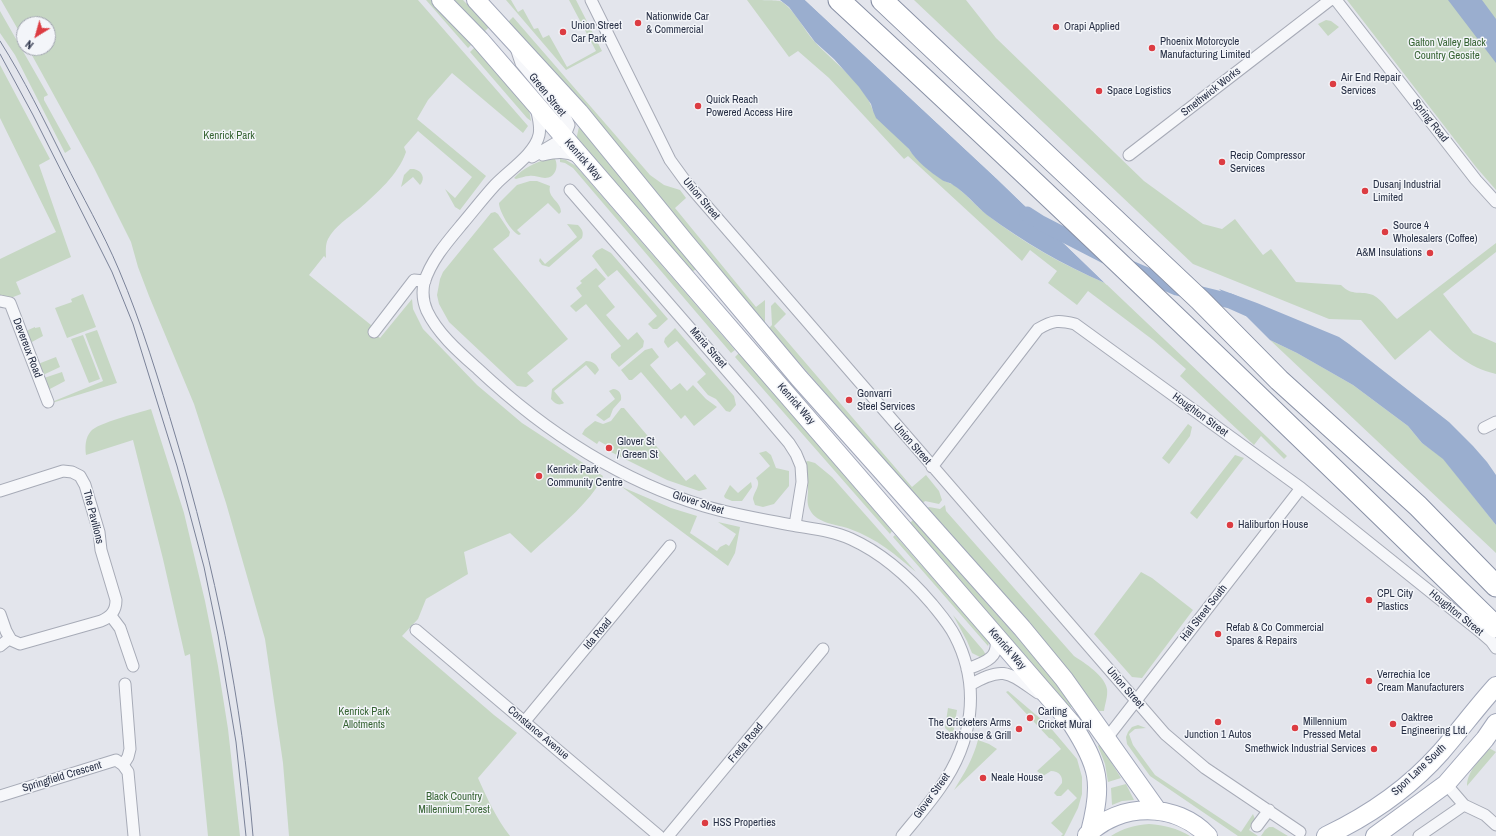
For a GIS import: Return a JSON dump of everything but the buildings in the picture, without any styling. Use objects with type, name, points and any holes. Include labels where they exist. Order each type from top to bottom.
[{"type":"highway","points":[[839,0],[991,141],[1338,473],[1495,640]]},
{"type":"highway","points":[[882,0],[1194,295],[1279,380],[1418,506],[1496,586]]},
{"type":"main road","name":"Kenrick Way","points":[[442,0],[480,40],[536,104],[1072,724],[1093,760],[1098,789],[1097,806],[1088,834]]},
{"type":"main road","name":"Kenrick Way","points":[[476,0],[487,6],[513,40],[579,112],[799,378],[1022,628],[1064,679],[1157,810]]},
{"type":"main road","name":"Spon Lane South","points":[[1326,836],[1373,810],[1407,785],[1440,753],[1494,686]]},
{"type":"main road","points":[[1375,836],[1446,784],[1485,740],[1496,723]]},
{"type":"main road","points":[[1407,785],[1430,775],[1446,784]]},
{"type":"main road","points":[[1088,834],[1101,824],[1116,816],[1128,812],[1157,810],[1179,816],[1193,823],[1208,836]]},
{"type":"street","name":"Union Street","points":[[591,0],[670,160],[686,182],[1172,742],[1205,768],[1300,832]]},
{"type":"street","name":"Smethwick Works","points":[[1129,155],[1330,0]]},
{"type":"street","name":"Spring Road","points":[[1336,0],[1476,180],[1496,202]]},
{"type":"street","name":"Green Street","points":[[513,40],[521,63],[565,116],[569,125],[564,138],[515,167]]},
{"type":"street","name":"Green Street","points":[[427,311],[423,299],[425,281],[437,255],[496,184],[533,148],[539,136],[539,121],[536,104]]},
{"type":"street","name":"Green Street","points":[[532,157],[557,151],[571,154],[583,159]]},
{"type":"street","name":"Maria Street","points":[[570,190],[756,402],[789,443],[801,466],[802,482],[794,525]]},
{"type":"street","points":[[374,332],[414,280],[425,281]]},
{"type":"street","name":"Devereux Road","points":[[0,302],[10,303],[48,402]]},
{"type":"street","name":"Glover Street","points":[[427,311],[446,339],[496,386],[546,425],[614,470],[658,489],[704,506],[821,530],[848,538],[872,549],[907,576],[943,618],[955,635],[964,657],[972,701],[964,743],[956,761],[941,788],[902,836]]},
{"type":"street","name":"Houghton Street","points":[[932,467],[1038,329],[1051,322],[1065,321],[1075,324],[1301,488],[1495,640]]},
{"type":"street","points":[[1484,428],[1496,422]]},
{"type":"street","name":"The Pavilions","points":[[0,491],[63,471],[72,472],[80,476],[85,484],[99,532],[101,550],[116,600],[116,608],[111,616]]},
{"type":"street","name":"Hall Street South","points":[[1107,738],[1301,488]]},
{"type":"street","name":"Ida Road","points":[[525,721],[670,546]]},
{"type":"street","points":[[0,614],[11,640],[20,644],[101,621],[111,616],[120,628],[133,666]]},
{"type":"street","name":"Constance Avenue","points":[[416,630],[659,836]]},
{"type":"street","points":[[967,669],[986,662],[993,656],[996,648],[996,641],[993,632]]},
{"type":"street","points":[[0,646],[10,638]]},
{"type":"street","name":"Freda Road","points":[[668,836],[823,649]]},
{"type":"street","points":[[970,685],[993,674],[1003,673],[1013,676],[1055,705]]},
{"type":"street","points":[[125,684],[130,749],[128,757],[123,765],[128,772],[134,836]]},
{"type":"street","name":"Springfield Crescent","points":[[0,796],[116,760],[123,765]]},
{"type":"street","points":[[1446,784],[1464,805],[1485,816],[1496,825]]},
{"type":"street","points":[[1420,836],[1464,805]]},
{"type":"street","points":[[1257,826],[1268,810]]},
{"type":"green space","name":"Kenrick Park","points":[[1,0],[418,0],[528,126],[523,133],[452,73],[428,100],[417,119],[486,176],[460,210],[455,207],[445,189],[455,198],[472,177],[418,131],[404,147],[406,152],[392,176],[373,197],[334,230],[326,244],[326,258],[324,256],[309,275],[371,325],[374,332],[380,338],[412,299],[413,309],[423,329],[477,385],[522,423],[603,476],[598,486],[581,507],[531,553],[510,533],[464,552],[468,574],[426,599],[418,619],[402,636],[517,733],[478,778],[496,815],[510,836],[289,836],[283,763],[265,639],[226,503],[194,404],[149,296],[138,267],[131,242],[94,168],[32,56],[56,56],[56,16],[16,16],[16,26]]},
{"type":"green space","points":[[426,0],[433,0],[473,43],[468,48]]},
{"type":"green space","points":[[454,0],[463,0],[489,27],[484,32]]},
{"type":"green space","points":[[506,0],[511,0],[518,12],[523,9],[534,29],[538,28],[543,38],[549,35],[567,67],[596,51],[569,0],[576,0],[602,51],[566,70]]},
{"type":"green space","points":[[747,0],[780,1],[785,4],[794,13],[814,41],[856,82],[869,101],[873,111],[924,166],[939,178],[954,185],[986,214],[1014,234],[1058,261],[1105,283],[1287,456],[1284,459],[1261,436],[1254,445],[1180,376],[1186,369],[1153,340],[1088,291],[1077,305],[1048,283],[1057,271],[1030,250],[1022,261],[908,156],[904,159],[829,78],[798,51],[789,57]]},
{"type":"green space","points":[[914,0],[966,0],[996,38],[1144,181],[1203,224],[1222,229],[1235,219],[1263,255],[1271,249],[1296,282],[1341,285],[1349,291],[1373,295],[1380,300],[1397,319],[1496,243],[1496,252],[1443,294],[1473,333],[1496,343],[1496,374],[1468,363],[1445,345],[1430,330],[1395,360],[1361,320],[1329,319],[1193,264]]},
{"type":"green space","name":"Galton Valley Black Country Geosite","points":[[1347,0],[1496,0],[1496,190],[1476,167]]},
{"type":"green space","points":[[0,11],[16,39],[16,56],[26,56],[48,95],[44,97],[44,100],[71,149],[65,153],[15,55],[0,33]]},
{"type":"green space","points":[[513,17],[650,175],[664,185],[680,190],[686,198],[675,208],[756,307],[765,300],[765,323],[604,130],[508,22]]},
{"type":"green space","points":[[1326,20],[1331,21],[1339,27],[1328,36],[1318,24]]},
{"type":"green space","points":[[476,46],[529,109],[531,121],[470,52]]},
{"type":"green space","points":[[0,65],[50,159],[39,165],[71,257],[16,282],[21,294],[8,299],[0,298],[0,259],[56,232],[0,118]]},
{"type":"green space","points":[[579,127],[696,269],[692,272],[576,140]]},
{"type":"green space","points":[[548,159],[555,159],[557,165],[554,174],[548,178],[526,176],[516,179],[514,178],[521,171]]},
{"type":"green space","points":[[560,159],[566,160],[576,166],[735,350],[731,353],[573,168],[560,162]]},
{"type":"green space","points":[[410,169],[417,170],[421,173],[423,177],[422,182],[420,185],[413,177],[401,187],[404,175]]},
{"type":"green space","points":[[530,181],[537,181],[550,186],[550,194],[559,205],[561,212],[559,214],[548,203],[517,230],[521,234],[519,235],[512,230],[506,221],[499,203],[517,185]]},
{"type":"green space","points":[[495,212],[510,232],[509,236],[493,249],[568,339],[527,373],[534,381],[526,387],[517,386],[449,322],[439,304],[437,295],[443,272],[491,213]]},
{"type":"green space","points":[[567,224],[578,225],[583,234],[582,238],[549,267],[542,265],[539,261],[540,258],[545,264],[577,237]]},
{"type":"green space","points":[[602,248],[611,253],[668,319],[657,329],[653,329],[648,324],[657,316],[617,270],[608,277],[592,256],[596,251]]},
{"type":"green space","points":[[596,268],[606,279],[598,286],[615,307],[606,315],[628,340],[637,332],[644,341],[643,347],[619,367],[611,358],[611,354],[621,346],[586,304],[576,312],[570,306],[582,296],[576,288],[582,283],[580,281]]},
{"type":"green space","points":[[83,294],[96,327],[67,338],[55,308],[72,302],[71,299]]},
{"type":"green space","points":[[775,302],[786,314],[774,326],[912,487],[926,475],[939,491],[942,500],[939,504],[925,501],[922,504],[769,328],[772,325],[771,306]]},
{"type":"green space","points":[[35,327],[40,327],[43,336],[30,343],[26,331]]},
{"type":"green space","points":[[675,328],[734,396],[736,405],[730,412],[726,411],[716,399],[708,395],[697,382],[706,374],[677,341],[668,348],[664,342],[665,338]]},
{"type":"green space","points":[[97,330],[117,383],[42,406],[103,381],[85,334]]},
{"type":"green space","points":[[83,335],[100,379],[89,383],[71,339]]},
{"type":"green space","points":[[1270,340],[1297,353],[1353,385],[1408,426],[1422,443],[1443,458],[1496,525],[1496,553]]},
{"type":"green space","points":[[652,348],[659,357],[650,365],[671,390],[680,383],[687,391],[693,385],[706,399],[717,407],[694,426],[685,415],[681,419],[641,372],[632,380],[629,380],[621,370],[645,350]]},
{"type":"green space","points":[[739,353],[892,531],[890,534],[735,357]]},
{"type":"green space","points":[[56,357],[60,367],[43,375],[38,364]]},
{"type":"green space","points":[[586,361],[594,363],[599,370],[595,375],[586,365],[554,391],[564,403],[557,404],[554,402],[551,399],[552,389]]},
{"type":"green space","points":[[62,372],[65,381],[48,390],[44,378]]},
{"type":"green space","points":[[613,389],[620,392],[621,400],[613,409],[610,417],[604,421],[596,415],[615,399],[609,391]]},
{"type":"green space","points":[[621,408],[624,408],[686,481],[695,474],[707,489],[699,491],[667,480],[611,452],[613,449],[599,441],[597,444],[582,434],[585,429],[595,421],[603,424],[611,421]]},
{"type":"green space","points":[[151,409],[184,513],[205,601],[218,666],[228,729],[240,836],[208,836],[190,654],[185,656],[163,559],[133,440],[86,455],[86,446],[89,434],[95,428]]},
{"type":"green space","points":[[1188,424],[1192,427],[1190,436],[1169,464],[1162,458]]},
{"type":"green space","points":[[766,451],[771,455],[776,468],[789,471],[789,486],[774,504],[763,507],[755,505],[753,499],[758,486],[758,481],[756,478],[770,466],[759,453]]},
{"type":"green space","points":[[1235,455],[1244,458],[1197,519],[1190,513]]},
{"type":"green space","points":[[808,461],[815,463],[832,477],[916,572],[893,553],[868,537],[850,529],[822,521],[813,515],[808,502],[805,462]]},
{"type":"green space","points":[[751,482],[752,487],[742,501],[732,501],[725,498],[724,496],[730,485],[738,493]]},
{"type":"green space","points":[[622,487],[671,508],[697,516],[690,533],[717,551],[720,547],[726,544],[729,546],[736,534],[718,522],[740,527],[735,553],[728,566]]},
{"type":"green space","points":[[945,505],[946,511],[1074,656],[1084,662],[1103,679],[1107,689],[1104,711],[1099,711],[1041,637],[926,509],[929,507],[940,509]]},
{"type":"green space","points":[[913,520],[1047,671],[1074,705],[1069,708],[909,524]]},
{"type":"green space","points":[[895,535],[987,640],[989,643],[988,646],[893,537]]},
{"type":"green space","points":[[1141,572],[1152,578],[1193,610],[1142,678],[1132,677],[1094,634]]},
{"type":"green space","points":[[953,615],[986,655],[980,657],[972,653]]},
{"type":"green space","points":[[1008,691],[1049,726],[1077,759],[1082,777],[1082,794],[1078,808],[1064,836],[1061,836],[1063,834],[1051,823],[1077,798],[1068,789],[1061,796],[1057,796],[1054,793],[1062,783],[1061,776],[1058,773],[1051,771],[1043,776],[1037,771],[1061,749],[1006,692]]},
{"type":"green space","points":[[948,708],[957,710],[953,735],[945,728]]},
{"type":"green space","points":[[1138,725],[1146,728],[1135,729],[1129,734],[1133,745],[1155,775],[1241,832],[1253,814],[1255,819],[1249,830],[1258,836],[1238,836],[1150,776],[1127,744],[1126,737],[1128,732],[1132,727]]},
{"type":"green space","points":[[978,740],[997,749],[954,790],[971,760]]},
{"type":"green space","points":[[1100,744],[1121,778],[1108,782],[1105,764],[1098,746]]},
{"type":"green space","points":[[1489,748],[1496,752],[1467,786],[1469,775]]},
{"type":"green space","points":[[1126,784],[1134,800],[1122,801],[1112,805],[1111,788]]},
{"type":"green space","points":[[1149,824],[1170,827],[1190,836],[1111,836],[1129,827]]},
{"type":"green space","points":[[1269,827],[1273,827],[1288,836],[1261,836]]},
{"type":"water","points":[[780,0],[805,0],[996,178],[1105,283],[1059,261],[1015,234],[987,215],[957,188],[942,180],[924,166],[915,158],[909,149],[876,118],[871,104],[859,87],[834,59],[815,42],[789,7]]},
{"type":"water","points":[[1448,0],[1482,0],[1496,19],[1496,63]]},
{"type":"water","points":[[1219,289],[1339,337],[1449,422],[1473,446],[1496,475],[1496,525],[1443,459],[1422,443],[1408,426],[1353,385],[1297,353],[1270,340]]},
{"type":"pier","points":[[805,0],[808,0],[997,176],[1107,282],[1107,285],[996,178]]},
{"type":"waterway","points":[[1027,214],[1041,223],[1105,256]]},
{"type":"waterway","points":[[1128,267],[1177,288],[1230,301],[1248,309]]},
{"type":"tram line","points":[[0,41],[34,100],[113,256],[143,332],[157,374],[190,487],[215,585],[242,735],[253,836]]},
{"type":"tram line","points":[[0,54],[33,115],[112,272],[133,324],[177,466],[204,567],[218,635],[236,742],[246,836]]},
{"type":"place","name":"Nationwide Car & Commercial","points":[[638,23]]},
{"type":"place","name":"Orapi Applied","points":[[1056,27]]},
{"type":"place","name":"Union Street Car Park","points":[[563,32]]},
{"type":"place","name":"Phoenix Motorcycle Manufacturing Limited","points":[[1152,48]]},
{"type":"place","name":"Air End Repair Services","points":[[1333,84]]},
{"type":"place","name":"Space Logistics","points":[[1099,91]]},
{"type":"place","name":"Quick Reach Powered Access Hire","points":[[698,106]]},
{"type":"place","name":"Recip Compressor Services","points":[[1222,162]]},
{"type":"place","name":"Dusanj Industrial Limited","points":[[1365,191]]},
{"type":"place","name":"Source 4 Wholesalers (Coffee)","points":[[1385,232]]},
{"type":"place","name":"A&M Insulations","points":[[1430,253]]},
{"type":"place","name":"Gonvarri Steel Services","points":[[849,400]]},
{"type":"place","name":"Glover St / Green St","points":[[609,448]]},
{"type":"place","name":"Kenrick Park Community Centre","points":[[539,476]]},
{"type":"place","name":"Haliburton House","points":[[1230,525]]},
{"type":"place","name":"CPL City Plastics","points":[[1369,600]]},
{"type":"place","name":"Refab & Co Commercial Spares & Repairs","points":[[1218,634]]},
{"type":"place","name":"Verrechia Ice Cream Manufacturers","points":[[1369,681]]},
{"type":"place","name":"Carling Cricket Mural","points":[[1030,718]]},
{"type":"place","name":"Junction 1 Autos","points":[[1218,722]]},
{"type":"place","name":"Oaktree Engineering Ltd.","points":[[1393,724]]},
{"type":"place","name":"Millennium Pressed Metal","points":[[1295,728]]},
{"type":"place","name":"The Cricketers Arms Steakhouse & Grill","points":[[1019,729]]},
{"type":"place","name":"Smethwick Industrial Services","points":[[1374,749]]},
{"type":"place","name":"Neale House","points":[[983,778]]},
{"type":"place","name":"HSS Properties","points":[[705,823]]},
{"type":"park label","name":"Kenrick Park Allotments","points":[[364,718]]},
{"type":"park label","name":"Black Country Millennium Forest","points":[[454,803]]}]
